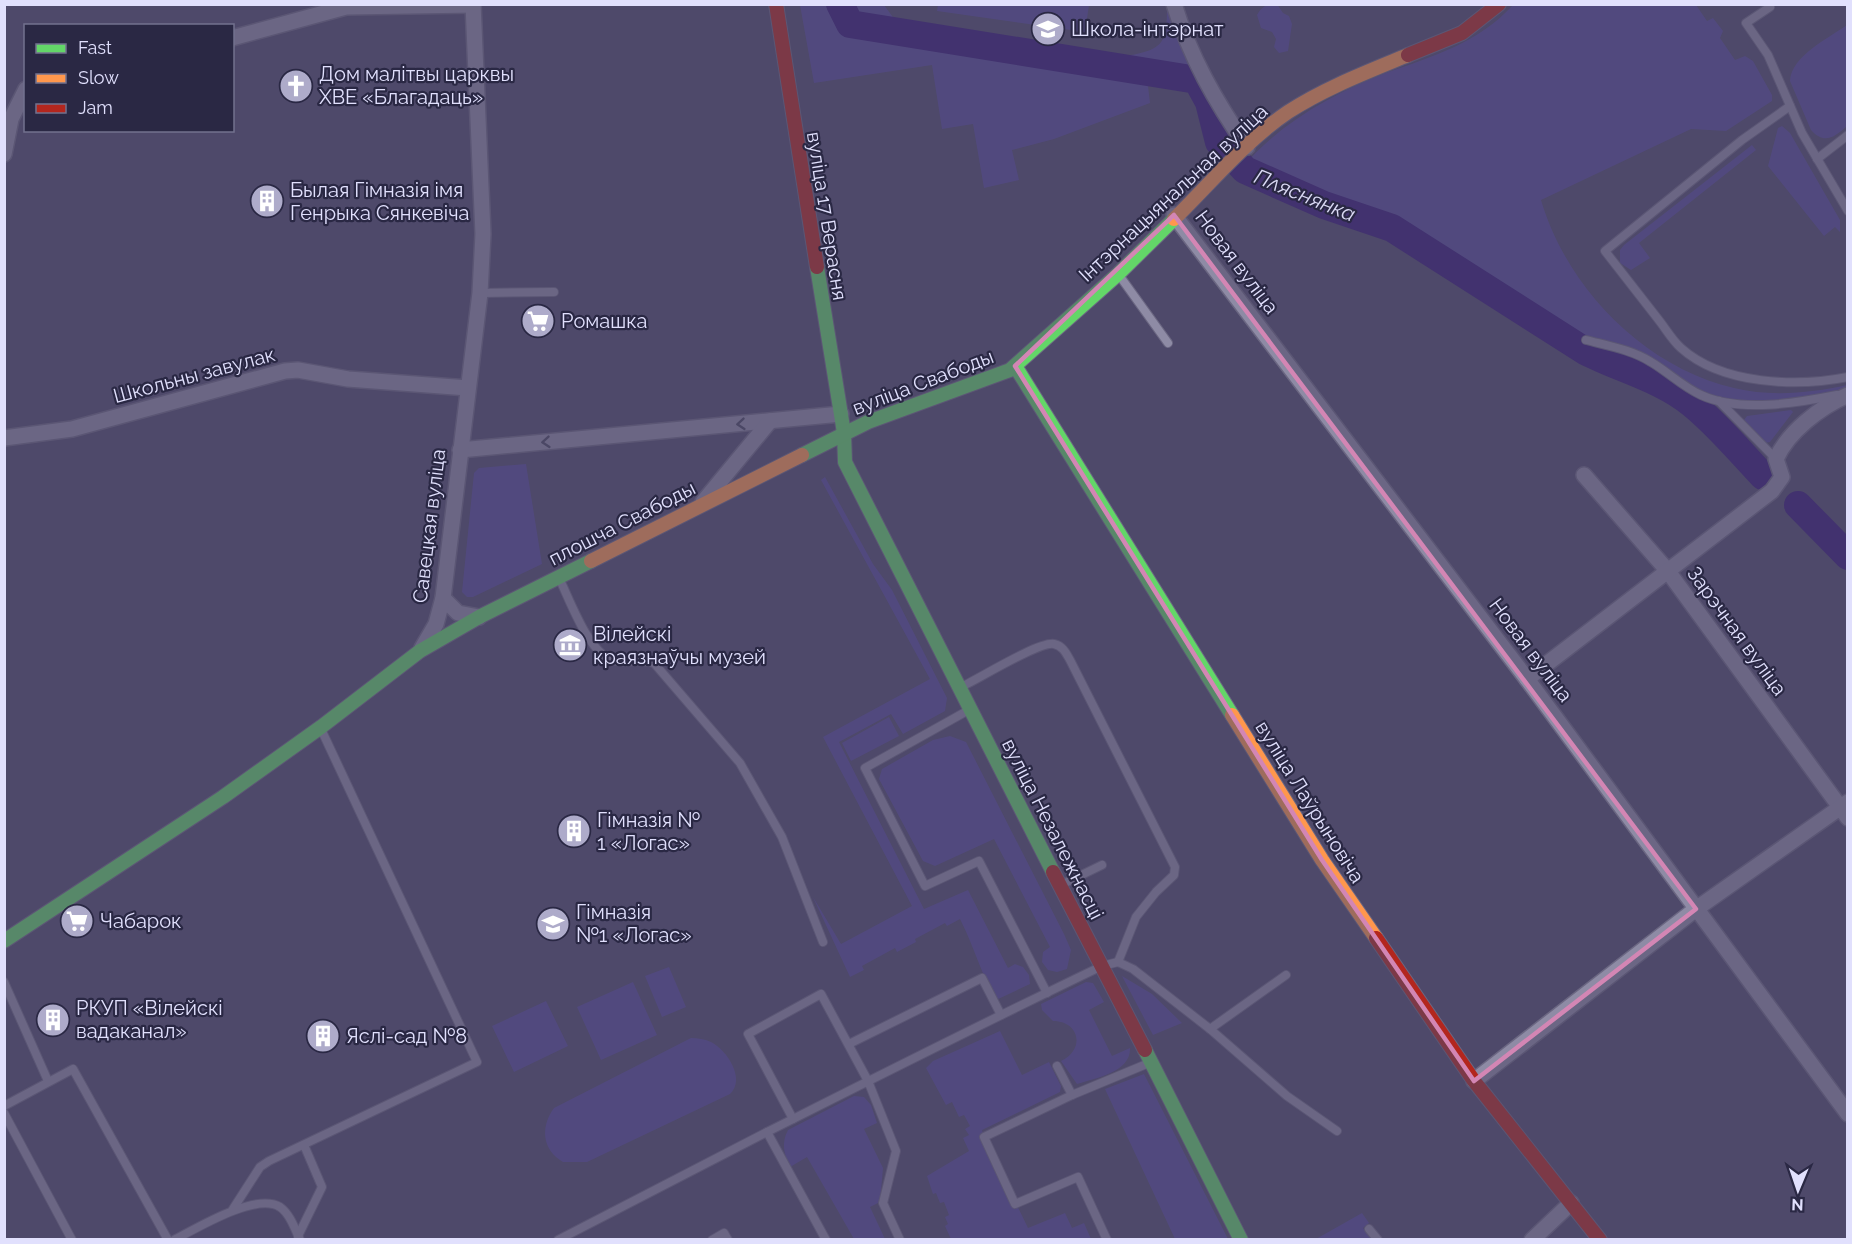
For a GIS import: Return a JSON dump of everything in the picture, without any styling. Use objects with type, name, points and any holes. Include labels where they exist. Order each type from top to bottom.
[{"type":"main road","name":"вуліца 17 Верасня","points":[[776,4],[787,87],[844,433]]},
{"type":"main road","name":"Інтэрнацыянальная вуліца","points":[[1015,366],[1118,274],[1174,215],[1287,113],[1320,92],[1446,41],[1473,26],[1499,4]]},
{"type":"main road","name":"вуліца Свабоды","points":[[844,433],[870,421],[1004,373],[1015,366]]},
{"type":"main road","name":"вуліца Лаўрыновіча","points":[[1015,366],[1322,860],[1474,1081],[1600,1239]]},
{"type":"main road","name":"плошча Свабоды","points":[[420,651],[479,617],[844,433]]},
{"type":"main road","name":"вуліца Незалежнасці","points":[[844,433],[845,462],[1060,886],[1153,1062],[1241,1239]]},
{"type":"main road","name":"Савецкая вуліца","points":[[4,941],[223,797],[321,727],[420,651]]},
{"type":"street","points":[[1174,4],[1183,34],[1217,103],[1245,149]]},
{"type":"street","points":[[234,37],[346,7],[473,5]]},
{"type":"street","name":"Савецкая вуліца","points":[[420,651],[436,624],[443,597],[480,293],[483,234],[473,5]]},
{"type":"street","points":[[4,154],[11,119],[24,93]]},
{"type":"street","name":"Новая вуліца","points":[[1174,215],[1527,679],[1848,1114]]},
{"type":"street","name":"Школьны завулак","points":[[4,438],[72,429],[285,371],[298,370],[348,379],[468,388]]},
{"type":"street","points":[[1527,679],[1772,491],[1782,477],[1776,459],[1781,446],[1827,404],[1848,394]]},
{"type":"street","points":[[460,450],[840,414]]},
{"type":"street","points":[[701,505],[770,421]]},
{"type":"street","name":"Зарэчная вуліца","points":[[1584,475],[1667,570],[1845,809]]},
{"type":"street","points":[[443,597],[458,614],[479,617]]},
{"type":"street","points":[[1474,1081],[1696,909],[1845,809]]},
{"type":"street","points":[[1532,1239],[1571,1203]]},
{"type":"lane","points":[[1770,5],[1746,23],[1768,55],[1790,106],[1817,159],[1848,211]]},
{"type":"lane","points":[[1790,106],[1742,140],[1605,251],[1680,348],[1699,361],[1724,372],[1768,379],[1826,381],[1848,377]]},
{"type":"lane","points":[[1817,159],[1848,135]]},
{"type":"lane","points":[[1118,274],[1168,343]]},
{"type":"lane","points":[[480,293],[554,292]]},
{"type":"lane","points":[[1586,340],[1633,353],[1650,361],[1700,395],[1719,401],[1771,405],[1848,394]]},
{"type":"lane","points":[[1719,401],[1776,459]]},
{"type":"lane","points":[[558,577],[596,649],[614,661],[654,663],[740,763],[782,837],[808,897],[823,942]]},
{"type":"lane","points":[[959,688],[1040,646],[1052,643],[1064,649],[1175,867],[1174,875],[1156,892],[1136,917],[1118,962]]},
{"type":"lane","points":[[970,709],[865,768],[925,886],[979,861],[1047,993]]},
{"type":"lane","points":[[233,1209],[260,1167],[477,1062],[321,727]]},
{"type":"lane","points":[[1060,886],[1102,865]]},
{"type":"lane","points":[[558,1239],[1001,1015],[1102,966],[1118,962],[1155,985],[1287,1096],[1337,1131]]},
{"type":"lane","points":[[1210,1029],[1286,975]]},
{"type":"lane","points":[[849,1044],[982,978],[1001,1015]]},
{"type":"lane","points":[[4,982],[48,1081]]},
{"type":"lane","points":[[793,1119],[748,1034],[821,994],[868,1081],[896,1151],[883,1203],[900,1239]]},
{"type":"lane","points":[[1107,1239],[1078,1177],[1016,1204],[984,1137],[1072,1095],[1153,1062]]},
{"type":"lane","points":[[1057,1066],[1072,1095]]},
{"type":"lane","points":[[4,1106],[73,1069],[168,1239]]},
{"type":"lane","points":[[4,1113],[72,1239]]},
{"type":"lane","points":[[767,1132],[826,1239]]},
{"type":"lane","points":[[299,1238],[322,1187],[304,1145]]},
{"type":"lane","points":[[174,1239],[233,1209],[277,1206],[289,1217],[299,1238]]},
{"type":"lane","points":[[1369,1229],[1378,1239]]},
{"type":"lane","points":[[712,1239],[724,1233],[728,1239]]},
{"type":"highlighted area","points":[[1174,215],[1696,909],[1474,1081],[1322,860],[1015,366]]},
{"type":"shaded area","points":[[1089,4],[1085,32],[937,11],[938,5]]},
{"type":"shaded area","points":[[1277,4],[1283,13],[1289,16],[1292,24],[1288,51],[1279,53],[1274,47],[1276,39],[1272,32],[1261,28],[1257,15],[1265,6]]},
{"type":"shaded area","points":[[800,5],[884,5],[898,24],[1120,57],[1146,52],[1160,43],[1166,29],[1167,5],[1231,133],[1231,142],[1226,149],[1219,142],[1209,102],[1197,81],[1171,76],[1148,86],[1150,103],[1054,139],[1012,150],[1019,180],[984,188],[973,124],[942,129],[932,65],[814,83]]},
{"type":"shaded area","points":[[1513,5],[1696,5],[1707,21],[1713,18],[1723,31],[1720,38],[1735,60],[1745,56],[1753,61],[1772,95],[1772,101],[1726,131],[1691,129],[1541,200],[1553,232],[1569,264],[1590,293],[1613,319],[1640,342],[1670,362],[1701,378],[1748,391],[1791,393],[1847,385],[1847,393],[1773,404],[1735,404],[1717,401],[1695,391],[1641,357],[1564,330],[1560,334],[1392,228],[1324,205],[1242,168],[1272,137],[1327,100],[1366,81],[1438,54],[1470,39]]},
{"type":"shaded area","points":[[1847,25],[1847,126],[1834,136],[1820,137],[1811,130],[1790,81],[1792,72],[1812,48]]},
{"type":"shaded area","points":[[1782,126],[1790,133],[1840,220],[1840,232],[1835,227],[1824,236],[1768,166],[1778,128]]},
{"type":"shaded area","points":[[1752,145],[1756,150],[1639,243],[1650,258],[1631,270],[1620,263],[1620,250],[1624,245]]},
{"type":"shaded area","points":[[1791,410],[1793,412],[1770,442],[1765,443],[1744,420],[1747,416]]},
{"type":"shaded area","points":[[526,464],[542,564],[473,597],[467,597],[462,592],[474,473],[479,468]]},
{"type":"shaded area","points":[[825,477],[873,564],[892,590],[947,698],[945,711],[903,734],[891,714],[839,742],[924,909],[968,890],[1008,968],[1015,964],[1023,967],[1029,975],[1030,984],[996,1000],[960,919],[947,926],[945,923],[915,939],[916,942],[897,952],[895,948],[862,966],[864,970],[850,977],[813,897],[841,944],[912,906],[823,737],[930,679],[821,480]]},
{"type":"shaded area","points":[[889,717],[899,736],[851,761],[842,743]]},
{"type":"shaded area","points":[[950,736],[966,742],[1064,934],[1071,950],[1067,969],[1057,972],[1048,970],[1042,962],[1043,952],[1050,947],[994,839],[935,866],[923,861],[879,779],[882,769],[933,740]]},
{"type":"shaded area","points":[[669,967],[686,1007],[662,1017],[645,976]]},
{"type":"shaded area","points":[[1122,976],[1152,994],[1182,1023],[1153,1035]]},
{"type":"shaded area","points":[[633,982],[657,1035],[601,1060],[577,1007]]},
{"type":"shaded area","points":[[1086,982],[1093,983],[1104,1002],[1089,1010],[1112,1056],[1130,1048],[1129,1056],[1119,1068],[1111,1073],[1077,1084],[1061,1061],[1074,1050],[1076,1037],[1074,1030],[1062,1022],[1053,1021],[1042,1010],[1041,1004]]},
{"type":"shaded area","points":[[546,1001],[568,1046],[514,1072],[492,1026]]},
{"type":"shaded area","points":[[1000,1031],[1022,1075],[1049,1062],[1061,1086],[1060,1092],[982,1130],[984,1137],[1028,1228],[1065,1213],[1072,1228],[1084,1223],[1091,1239],[951,1239],[945,1226],[948,1224],[945,1217],[949,1215],[944,1202],[940,1203],[936,1193],[933,1194],[927,1176],[969,1151],[963,1138],[969,1135],[965,1129],[970,1126],[964,1115],[959,1117],[952,1102],[946,1105],[926,1068],[933,1061]]},
{"type":"shaded area","points":[[691,1038],[711,1042],[728,1058],[736,1081],[730,1094],[587,1162],[563,1162],[556,1157],[545,1138],[547,1123],[554,1108]]},
{"type":"shaded area","points":[[1144,1074],[1228,1239],[1175,1239],[1105,1089]]},
{"type":"shaded area","points":[[854,1096],[864,1097],[871,1105],[877,1123],[864,1129],[883,1168],[880,1202],[870,1207],[885,1239],[854,1239],[807,1157],[790,1167],[785,1153],[784,1144],[788,1130]]},
{"type":"shaded area","points":[[1362,1213],[1369,1223],[1363,1228],[1372,1239],[1316,1239]]},
{"type":"waterway","name":"Пляснянка","points":[[840,4],[850,24],[1197,80],[1209,102],[1219,142],[1245,170],[1324,205],[1392,228],[1585,351],[1680,395],[1702,412],[1763,476]]},
{"type":"waterway","name":"Пляснянка","points":[[1798,505],[1848,556]]},
{"type":"traffic: fast","points":[[802,455],[868,422],[1010,370],[1118,274],[1174,219]]},
{"type":"traffic: fast","points":[[817,267],[844,433],[845,462],[1053,872]]},
{"type":"traffic: fast","points":[[1015,366],[1232,715]]},
{"type":"traffic: fast","points":[[4,941],[223,797],[321,727],[420,651],[479,617],[591,561]]},
{"type":"traffic: fast","points":[[1145,1050],[1241,1240]]},
{"type":"traffic: slow","points":[[1174,219],[1272,123],[1302,103],[1331,88],[1408,55]]},
{"type":"traffic: slow","points":[[591,561],[802,455]]},
{"type":"traffic: slow","points":[[1232,715],[1322,860],[1376,938]]},
{"type":"traffic: jam","points":[[776,4],[817,267]]},
{"type":"traffic: jam","points":[[1408,55],[1462,33],[1499,4]]},
{"type":"traffic: jam","points":[[1053,872],[1145,1050]]},
{"type":"traffic: jam","points":[[1376,938],[1474,1081],[1600,1240]]},
{"type":"place","name":"Школа-інтэрнат","points":[[1048,29]]},
{"type":"place","name":"Дом малітвы царквы ХВЕ «Благадаць»","points":[[296,86]]},
{"type":"place","name":"Былая Гімназія імя Генрыка Сянкевіча","points":[[267,201]]},
{"type":"place","name":"Ромашка","points":[[538,321]]},
{"type":"place","name":"Вілейскі краязнаўчы музей","points":[[570,645]]},
{"type":"place","name":"Гімназія № 1 «Логас»","points":[[574,831]]},
{"type":"place","name":"Чабарок","points":[[77,921]]},
{"type":"place","name":"Гімназія №1 «Логас»","points":[[553,924]]},
{"type":"place","name":"РКУП «Вілейскі вадаканал»","points":[[53,1020]]},
{"type":"place","name":"Яслі-сад №8","points":[[323,1036]]}]
